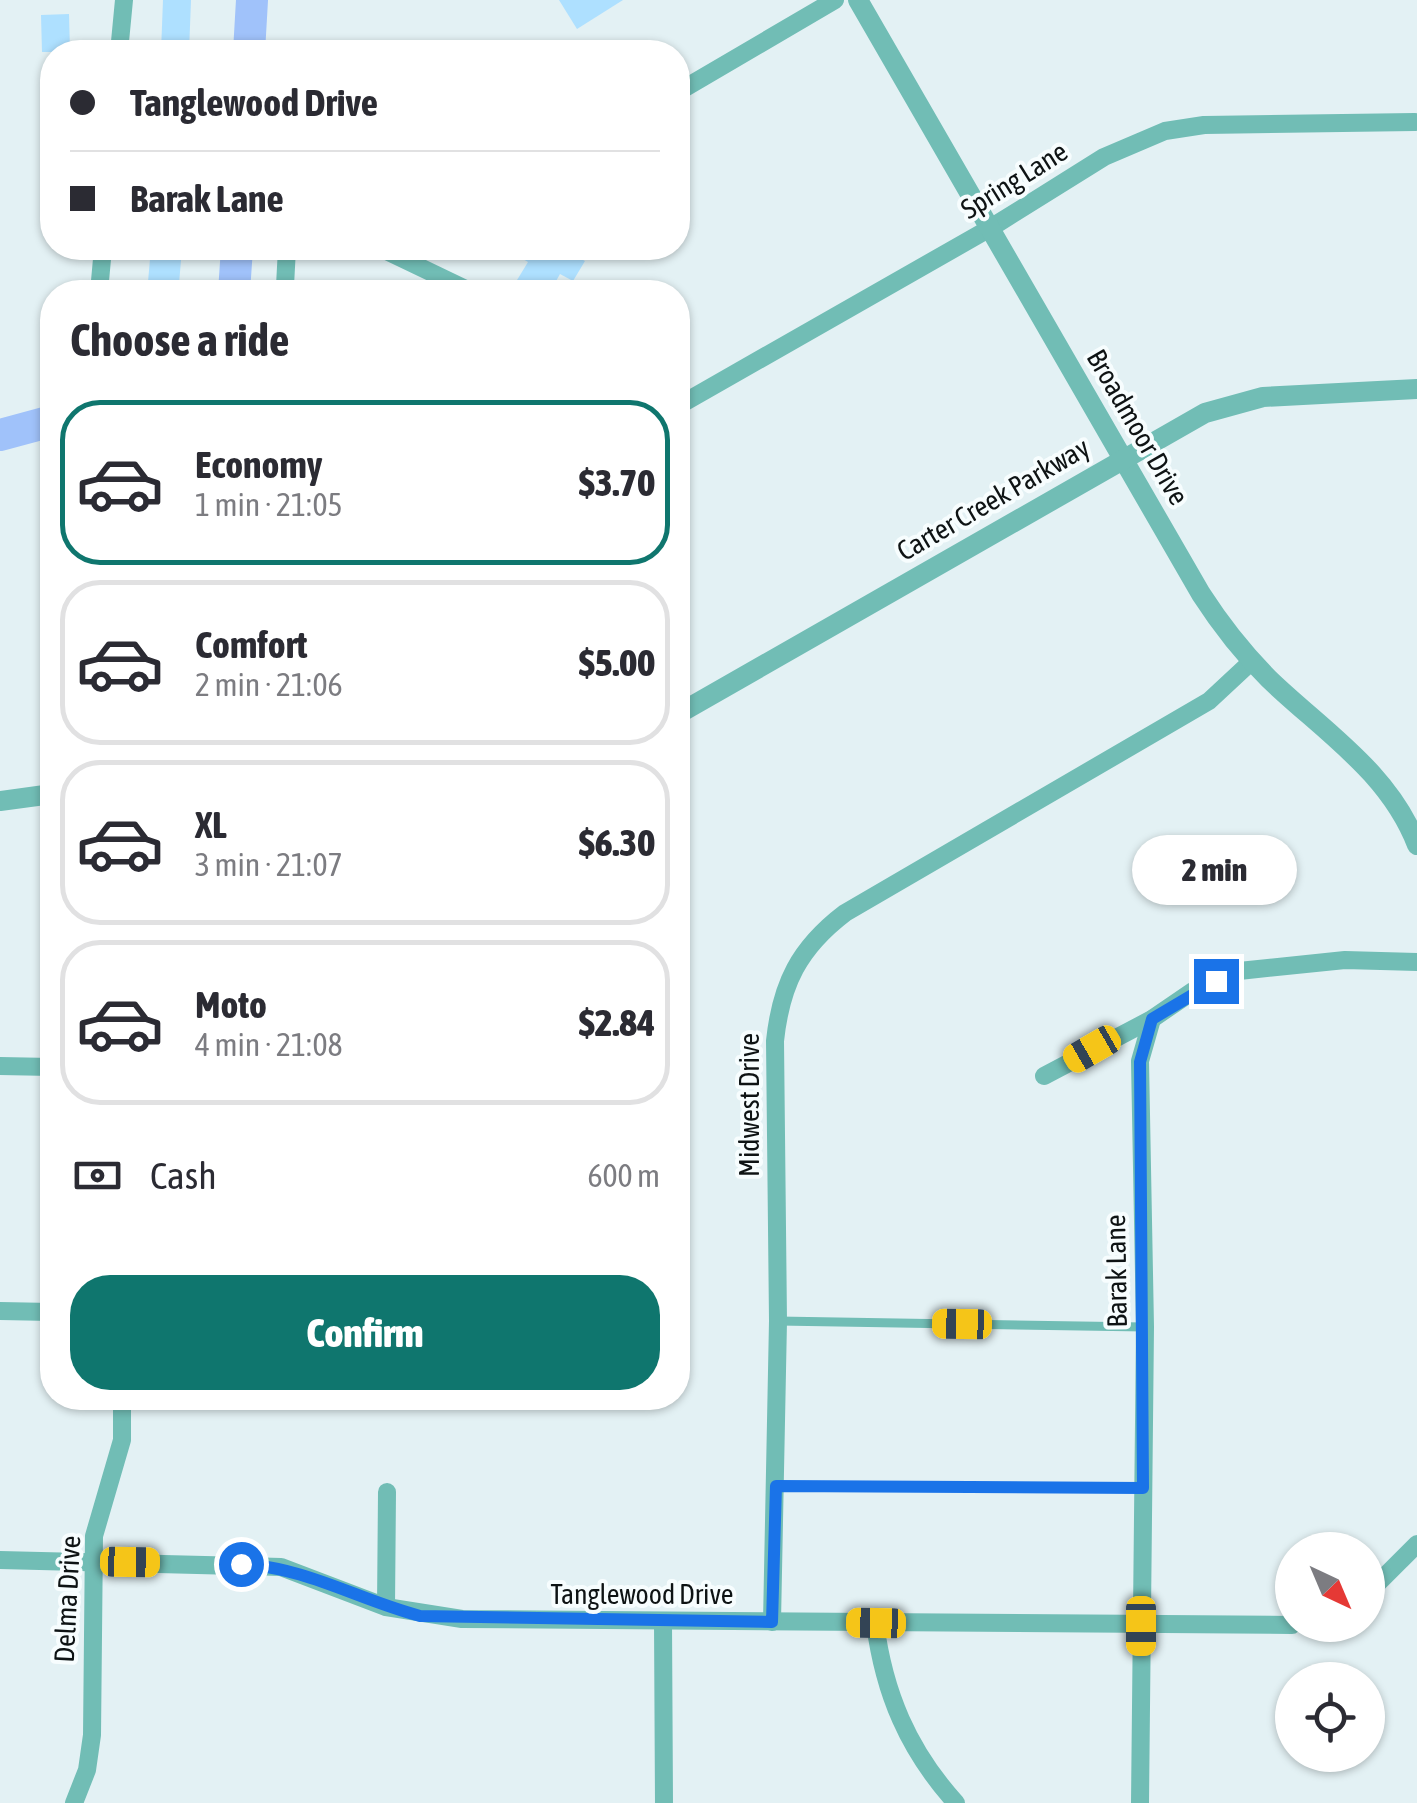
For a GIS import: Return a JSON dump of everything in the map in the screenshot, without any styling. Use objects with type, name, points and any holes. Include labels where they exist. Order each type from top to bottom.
[{"type":"street","points":[[120,40],[124,0]]},
{"type":"street","points":[[690,85],[834,0]]},
{"type":"street","name":"Broadmoor Drive","points":[[858,0],[1201,594],[1252,661],[1373,772],[1400,808],[1417,844]]},
{"type":"street","name":"Spring Lane","points":[[690,399],[992,227],[1104,157],[1164,131],[1204,126],[1415,122]]},
{"type":"street","points":[[405,260],[447,280]]},
{"type":"street","name":"Carter Creek Parkway","points":[[690,707],[1123,456],[1205,413],[1263,397],[1417,390]]},
{"type":"street","name":"Midwest Drive","points":[[772,1622],[778,1322],[775,1041],[779,1002],[792,967],[817,934],[844,913],[1209,701],[1252,661]]},
{"type":"street","points":[[0,801],[40,796]]},
{"type":"street","points":[[1044,1076],[1152,1019],[1193,991],[1239,970],[1345,960],[1417,962]]},
{"type":"street","name":"Barak Lane","points":[[1140,1803],[1145,1327],[1140,1062],[1152,1019]]},
{"type":"street","points":[[0,1066],[40,1066]]},
{"type":"street","points":[[0,1311],[40,1312]]},
{"type":"street","name":"Delma Drive","points":[[74,1803],[87,1770],[92,1734],[94,1536],[122,1440],[122,1410]]},
{"type":"street","points":[[386,1607],[388,1492]]},
{"type":"street","points":[[1385,1576],[1417,1544]]},
{"type":"street","name":"Tanglewood Drive","points":[[0,1560],[281,1566],[386,1607],[462,1619],[1275,1624]]},
{"type":"street","points":[[663,1622],[664,1803]]},
{"type":"street","points":[[876,1623],[889,1699],[934,1780],[956,1803]]},
{"type":"lane","points":[[778,1322],[1145,1327]]},
{"type":"lane","points":[[776,1486],[1143,1488]]},
{"type":"building","points":[[163,0],[191,0],[189,40],[161,40]]},
{"type":"building","points":[[559,0],[623,0],[577,29]]},
{"type":"building","points":[[69,14],[70,40],[42,40],[41,15]]},
{"type":"building","points":[[150,260],[181,260],[179,280],[148,280]]},
{"type":"building","points":[[525,260],[585,261],[574,280],[560,274],[557,280],[517,280],[528,262]]},
{"type":"waterway","points":[[250,40],[252,0]]},
{"type":"waterway","points":[[235,280],[236,260]]},
{"type":"waterway","points":[[0,435],[40,424]]},
{"type":"route","points":[[241,1564],[281,1566],[386,1607],[420,1616],[772,1622],[776,1486],[1143,1488],[1145,1327],[1140,1062],[1152,1019],[1193,991],[1216,981]]}]
